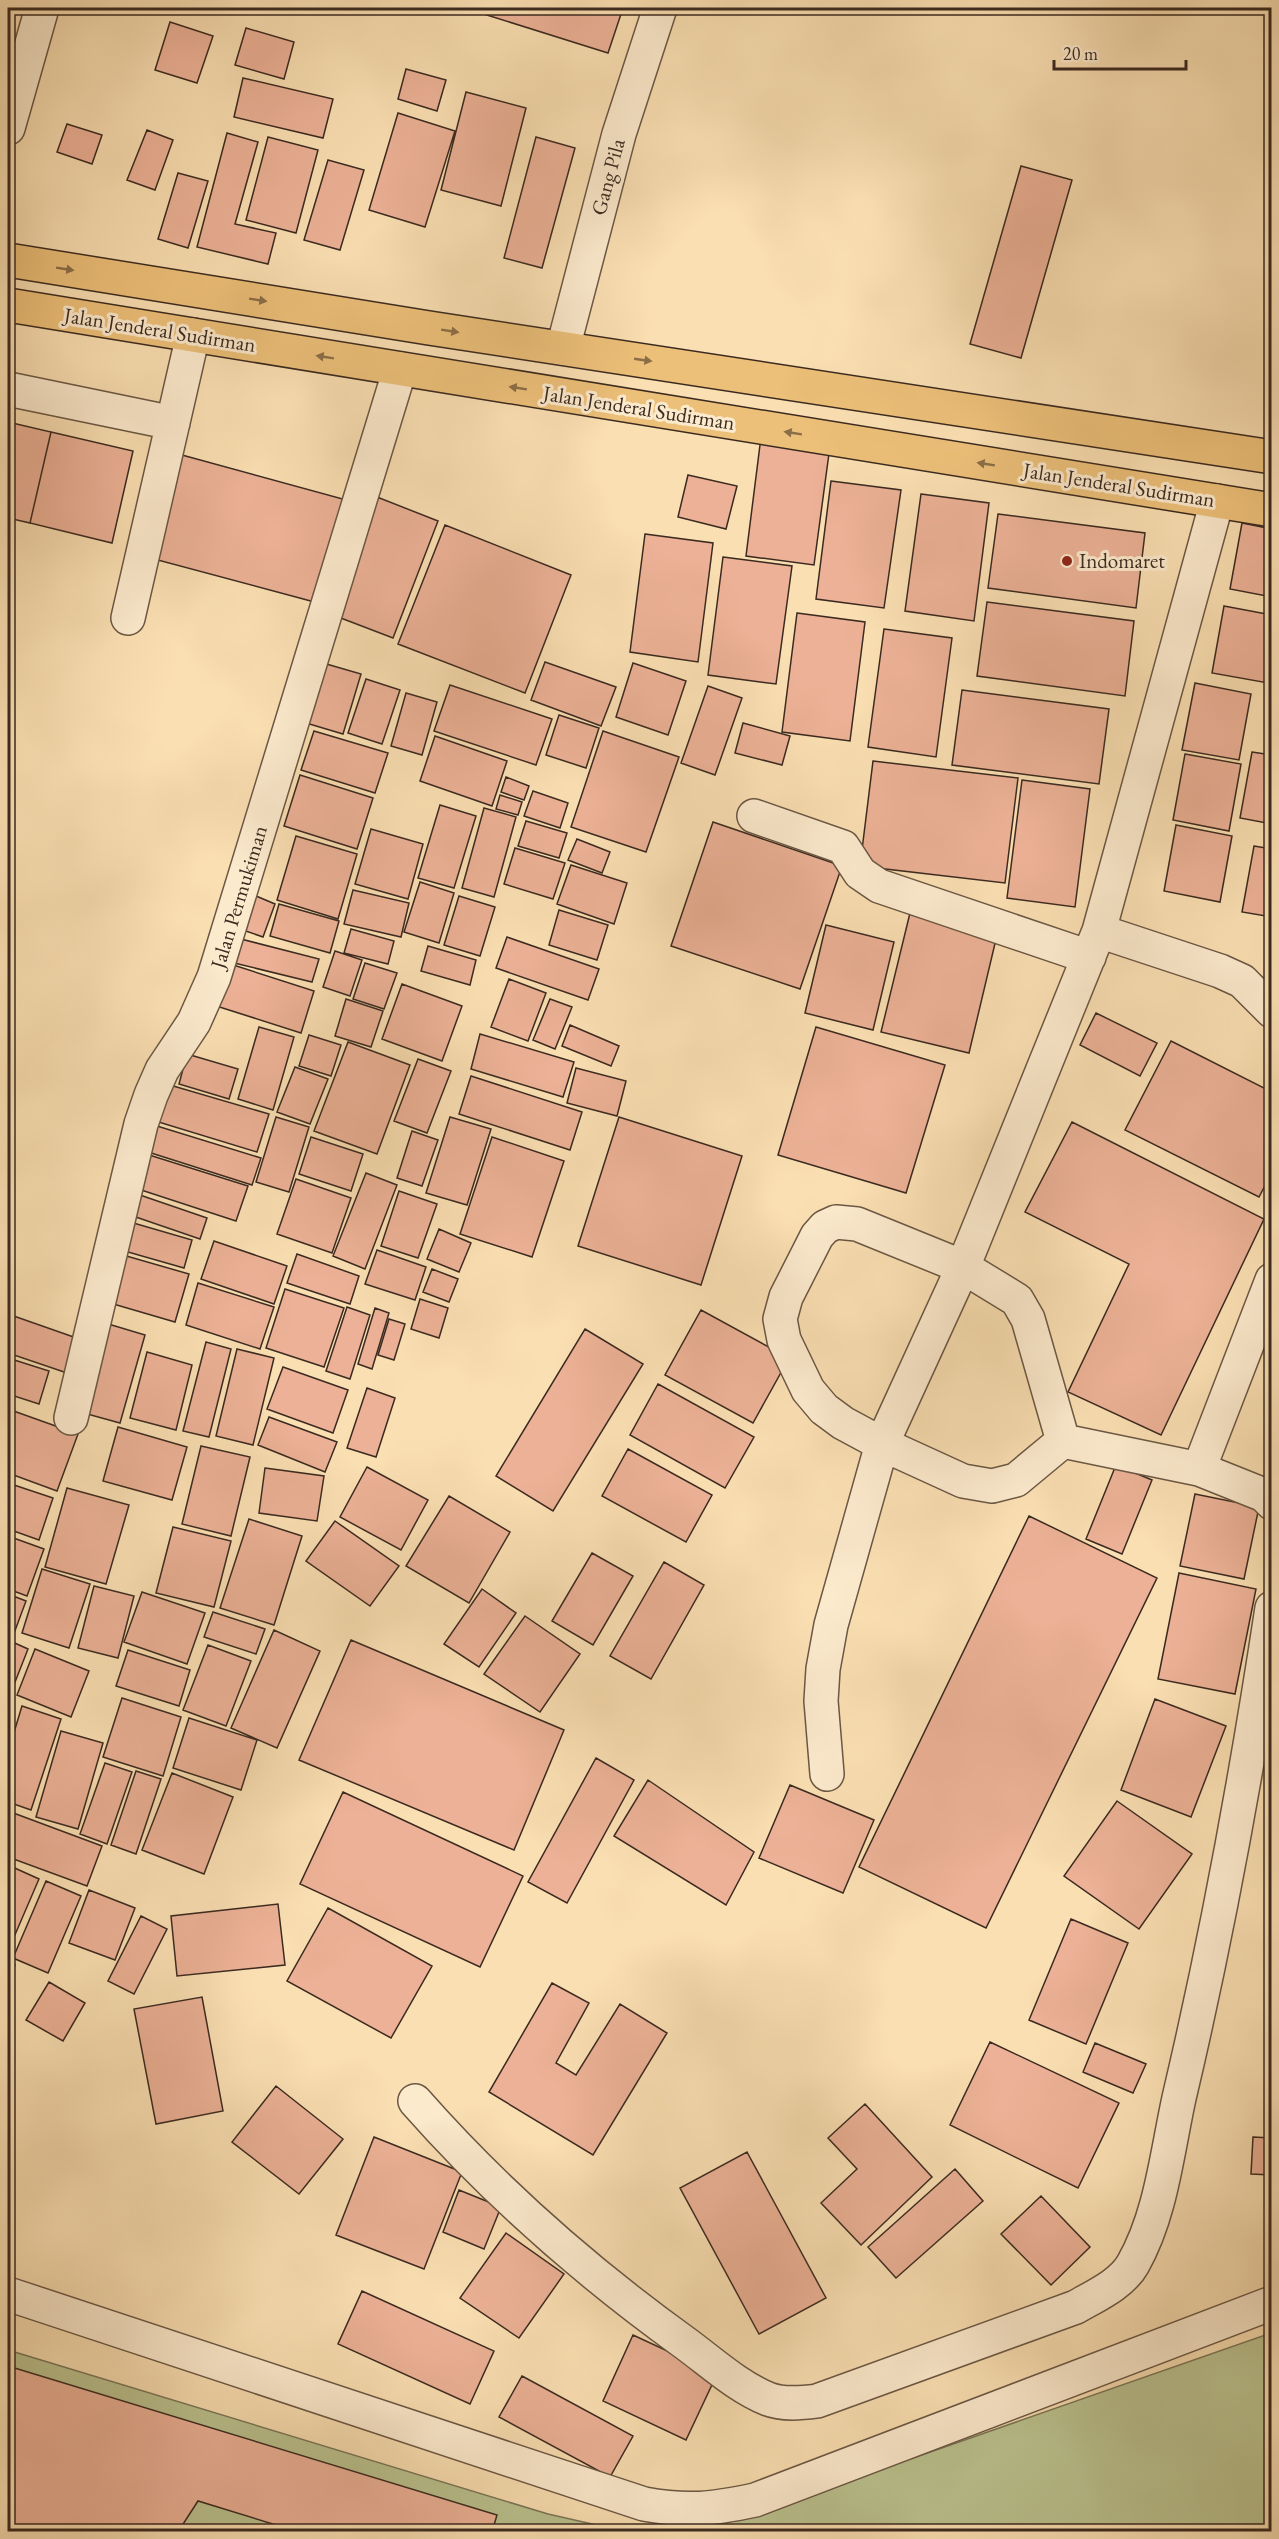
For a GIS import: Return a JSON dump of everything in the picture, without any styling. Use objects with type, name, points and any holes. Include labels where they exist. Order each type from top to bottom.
[{"type":"highway","points":[[8,260],[1272,457]]},
{"type":"highway","name":"Jalan Jenderal Sudirman","points":[[8,305],[1272,510]]},
{"type":"street","points":[[8,128],[42,8]]},
{"type":"street","name":"Gang Pila","points":[[563,348],[619,134],[660,8]]},
{"type":"street","points":[[128,618],[193,335]]},
{"type":"street","name":"Jalan Permukiman","points":[[71,1418],[141,1124],[162,1070],[194,1022],[214,977],[400,369]]},
{"type":"street","points":[[8,389],[173,423]]},
{"type":"street","points":[[826,1774],[821,1701],[823,1669],[831,1625],[882,1444],[963,1267],[1094,944],[1217,501]]},
{"type":"street","points":[[754,816],[831,840],[843,847],[860,873],[879,886],[1094,944],[1220,971],[1242,981],[1272,1011]]},
{"type":"street","points":[[836,1222],[857,1224],[963,1267],[1005,1290],[1024,1310],[1063,1441],[1016,1480],[992,1486],[963,1481],[882,1444],[843,1423],[825,1409],[808,1390],[784,1340],[780,1319],[786,1297],[817,1236],[825,1227],[836,1222]]},
{"type":"street","points":[[1199,1468],[1272,1280]]},
{"type":"street","points":[[1063,1441],[1199,1468],[1256,1491],[1272,1503]]},
{"type":"street","points":[[415,2101],[467,2160],[549,2237],[634,2306],[746,2387],[769,2400],[794,2403],[818,2401],[1076,2307],[1113,2285],[1132,2266],[1150,2228],[1190,2055],[1247,1763],[1272,1608]]},
{"type":"street","points":[[8,2294],[644,2504],[678,2510],[714,2508],[754,2499],[1272,2303]]},
{"type":"green space","points":[[1271,2333],[1271,2531],[704,2531]]},
{"type":"green space","points":[[8,2350],[548,2514],[623,2531],[8,2531]]},
{"type":"building","points":[[475,8],[623,8],[608,53],[474,11]]},
{"type":"building","points":[[170,22],[213,36],[197,83],[155,70]]},
{"type":"building","points":[[246,28],[294,42],[284,79],[235,65]]},
{"type":"building","points":[[406,69],[446,80],[437,111],[398,99]]},
{"type":"building","points":[[243,78],[333,99],[323,138],[234,117]]},
{"type":"building","points":[[466,92],[526,108],[501,206],[441,190]]},
{"type":"building","points":[[398,113],[455,131],[425,227],[369,210]]},
{"type":"building","points":[[67,124],[102,135],[92,164],[57,152]]},
{"type":"building","points":[[147,130],[173,140],[155,190],[127,180]]},
{"type":"building","points":[[227,133],[258,142],[235,224],[276,233],[268,264],[197,247]]},
{"type":"building","points":[[268,137],[318,150],[296,233],[246,220]]},
{"type":"building","points":[[536,137],[575,148],[542,268],[504,258]]},
{"type":"building","points":[[328,160],[364,170],[340,250],[304,240]]},
{"type":"building","points":[[1021,166],[1072,180],[1021,358],[970,344]]},
{"type":"building","points":[[178,173],[208,181],[188,248],[158,239]]},
{"type":"building","points":[[8,422],[51,432],[30,523],[8,518]]},
{"type":"building","points":[[51,432],[133,451],[112,543],[30,523]]},
{"type":"building","points":[[761,437],[830,446],[814,565],[746,556]]},
{"type":"building","points":[[182,455],[350,501],[322,604],[154,559]]},
{"type":"building","points":[[688,475],[737,486],[726,529],[678,517]]},
{"type":"building","points":[[831,481],[901,490],[884,608],[816,599]]},
{"type":"building","points":[[921,494],[989,503],[974,621],[905,611]]},
{"type":"building","points":[[377,497],[438,521],[393,638],[333,615]]},
{"type":"building","name":"Indomaret","points":[[998,514],[1145,533],[1136,608],[988,588]]},
{"type":"building","points":[[1242,523],[1272,529],[1272,597],[1230,589]]},
{"type":"building","points":[[445,525],[571,575],[525,693],[398,644]]},
{"type":"building","points":[[645,534],[713,543],[698,662],[630,652]]},
{"type":"building","points":[[723,557],[792,566],[776,684],[708,675]]},
{"type":"building","points":[[987,602],[1134,621],[1125,696],[977,676]]},
{"type":"building","points":[[1224,606],[1272,615],[1272,665],[1268,683],[1212,673]]},
{"type":"building","points":[[797,613],[865,622],[850,741],[782,732]]},
{"type":"building","points":[[884,629],[952,638],[936,757],[868,747]]},
{"type":"building","points":[[545,662],[616,687],[601,726],[531,700]]},
{"type":"building","points":[[323,663],[361,674],[343,734],[306,723]]},
{"type":"building","points":[[633,663],[686,681],[668,735],[616,717]]},
{"type":"building","points":[[366,679],[400,690],[382,744],[348,733]]},
{"type":"building","points":[[1195,683],[1251,694],[1239,760],[1182,750]]},
{"type":"building","points":[[450,685],[552,719],[536,765],[434,731]]},
{"type":"building","points":[[708,686],[742,698],[715,775],[681,763]]},
{"type":"building","points":[[962,690],[1109,709],[1099,784],[952,765]]},
{"type":"building","points":[[406,693],[437,702],[422,755],[391,746]]},
{"type":"building","points":[[559,715],[599,728],[586,768],[546,755]]},
{"type":"building","points":[[743,723],[790,736],[782,765],[735,753]]},
{"type":"building","points":[[314,731],[388,753],[375,793],[301,770]]},
{"type":"building","points":[[603,731],[679,757],[646,852],[571,827]]},
{"type":"building","points":[[435,736],[507,761],[492,806],[420,781]]},
{"type":"building","points":[[1252,752],[1272,755],[1272,824],[1240,818]]},
{"type":"building","points":[[1185,754],[1241,764],[1229,831],[1173,820]]},
{"type":"building","points":[[873,761],[1018,778],[1005,883],[860,866]]},
{"type":"building","points":[[300,775],[373,798],[357,849],[284,826]]},
{"type":"building","points":[[506,777],[529,786],[524,800],[501,792]]},
{"type":"building","points":[[1022,780],[1090,789],[1075,907],[1007,898]]},
{"type":"building","points":[[533,791],[568,803],[560,828],[524,816]]},
{"type":"building","points":[[500,795],[522,802],[518,815],[496,809]]},
{"type":"building","points":[[440,805],[476,816],[454,888],[418,878]]},
{"type":"building","points":[[484,808],[516,817],[494,897],[462,888]]},
{"type":"building","points":[[526,821],[567,833],[559,858],[518,846]]},
{"type":"building","points":[[713,822],[842,866],[800,989],[671,946]]},
{"type":"building","points":[[1176,825],[1232,836],[1220,902],[1164,891]]},
{"type":"building","points":[[371,829],[423,844],[408,899],[355,884]]},
{"type":"building","points":[[296,836],[357,854],[338,919],[277,900]]},
{"type":"building","points":[[577,839],[610,852],[602,873],[568,860]]},
{"type":"building","points":[[1254,846],[1272,849],[1272,917],[1242,912]]},
{"type":"building","points":[[515,848],[565,863],[553,899],[504,884]]},
{"type":"building","points":[[571,865],[627,883],[614,924],[557,904]]},
{"type":"building","points":[[420,882],[454,893],[439,943],[404,932]]},
{"type":"building","points":[[353,890],[409,903],[401,937],[344,924]]},
{"type":"building","points":[[249,893],[275,904],[263,937],[237,928]]},
{"type":"building","points":[[459,896],[495,907],[480,956],[444,945]]},
{"type":"building","points":[[279,904],[339,921],[330,953],[270,936]]},
{"type":"building","points":[[559,910],[608,925],[597,960],[549,945]]},
{"type":"building","points":[[910,913],[997,935],[969,1053],[881,1032]]},
{"type":"building","points":[[826,925],[894,942],[873,1030],[805,1013]]},
{"type":"building","points":[[351,929],[394,941],[388,964],[344,953]]},
{"type":"building","points":[[507,937],[599,969],[588,1000],[496,968]]},
{"type":"building","points":[[237,938],[319,959],[312,982],[230,962]]},
{"type":"building","points":[[428,946],[476,960],[470,985],[421,971]]},
{"type":"building","points":[[335,951],[362,960],[350,996],[323,987]]},
{"type":"building","points":[[224,962],[314,991],[301,1033],[210,1004]]},
{"type":"building","points":[[365,963],[397,973],[384,1009],[353,999]]},
{"type":"building","points":[[509,979],[546,993],[528,1041],[491,1027]]},
{"type":"building","points":[[402,984],[462,1006],[442,1061],[382,1039]]},
{"type":"building","points":[[346,999],[383,1011],[371,1047],[335,1036]]},
{"type":"building","points":[[550,999],[572,1007],[555,1049],[533,1040]]},
{"type":"building","points":[[1096,1013],[1157,1043],[1140,1076],[1080,1045]]},
{"type":"building","points":[[570,1025],[619,1046],[611,1066],[562,1046]]},
{"type":"building","points":[[259,1027],[294,1037],[273,1110],[238,1099]]},
{"type":"building","points":[[816,1027],[945,1065],[906,1193],[778,1155]]},
{"type":"building","points":[[480,1034],[574,1062],[563,1097],[471,1069]]},
{"type":"building","points":[[309,1035],[341,1045],[331,1076],[299,1066]]},
{"type":"building","points":[[1171,1041],[1272,1092],[1272,1172],[1259,1197],[1125,1130]]},
{"type":"building","points":[[348,1042],[410,1065],[377,1154],[314,1131]]},
{"type":"building","points":[[187,1054],[238,1069],[229,1099],[179,1084]]},
{"type":"building","points":[[418,1059],[451,1071],[427,1133],[394,1121]]},
{"type":"building","points":[[295,1067],[328,1079],[310,1124],[277,1112]]},
{"type":"building","points":[[576,1068],[626,1081],[617,1116],[567,1103]]},
{"type":"building","points":[[471,1076],[582,1112],[570,1150],[459,1114]]},
{"type":"building","points":[[163,1083],[269,1114],[257,1152],[152,1120]]},
{"type":"building","points":[[276,1117],[309,1127],[289,1192],[256,1182]]},
{"type":"building","points":[[450,1117],[491,1129],[467,1205],[426,1193]]},
{"type":"building","points":[[619,1117],[742,1156],[701,1285],[578,1246]]},
{"type":"building","points":[[1072,1122],[1264,1219],[1161,1435],[1068,1392],[1129,1264],[1025,1212]]},
{"type":"building","points":[[157,1126],[261,1158],[252,1185],[148,1152]]},
{"type":"building","points":[[412,1131],[438,1140],[422,1186],[397,1178]]},
{"type":"building","points":[[311,1137],[363,1154],[351,1191],[299,1174]]},
{"type":"building","points":[[492,1137],[564,1161],[532,1257],[460,1234]]},
{"type":"building","points":[[146,1154],[248,1186],[236,1221],[135,1188]]},
{"type":"building","points":[[366,1173],[397,1185],[365,1269],[333,1256]]},
{"type":"building","points":[[296,1179],[351,1198],[332,1253],[277,1234]]},
{"type":"building","points":[[399,1191],[437,1204],[418,1258],[381,1246]]},
{"type":"building","points":[[134,1193],[207,1218],[200,1239],[127,1214]]},
{"type":"building","points":[[130,1222],[192,1240],[184,1268],[121,1250]]},
{"type":"building","points":[[439,1229],[471,1243],[459,1272],[427,1259]]},
{"type":"building","points":[[214,1241],[287,1266],[274,1304],[201,1279]]},
{"type":"building","points":[[377,1250],[426,1267],[415,1300],[365,1284]]},
{"type":"building","points":[[116,1253],[189,1274],[175,1322],[103,1301]]},
{"type":"building","points":[[297,1254],[359,1276],[350,1304],[287,1283]]},
{"type":"building","points":[[432,1269],[458,1279],[449,1302],[423,1292]]},
{"type":"building","points":[[198,1283],[274,1307],[260,1349],[186,1325]]},
{"type":"building","points":[[285,1289],[344,1308],[324,1367],[266,1348]]},
{"type":"building","points":[[420,1299],[448,1308],[439,1338],[411,1329]]},
{"type":"building","points":[[347,1307],[370,1315],[350,1379],[326,1371]]},
{"type":"building","points":[[375,1308],[389,1313],[372,1369],[358,1364]]},
{"type":"building","points":[[701,1310],[789,1358],[753,1423],[665,1375]]},
{"type":"building","points":[[8,1314],[85,1341],[73,1375],[8,1353]]},
{"type":"building","points":[[389,1319],[405,1324],[394,1360],[378,1355]]},
{"type":"building","points":[[105,1323],[145,1335],[120,1423],[80,1412]]},
{"type":"building","points":[[585,1329],[643,1364],[553,1511],[496,1476]]},
{"type":"building","points":[[206,1342],[231,1349],[209,1437],[183,1431]]},
{"type":"building","points":[[237,1349],[274,1358],[253,1445],[216,1436]]},
{"type":"building","points":[[147,1352],[192,1365],[176,1430],[130,1418]]},
{"type":"building","points":[[8,1358],[49,1371],[39,1404],[8,1394]]},
{"type":"building","points":[[283,1367],[348,1390],[333,1433],[267,1409]]},
{"type":"building","points":[[658,1384],[754,1437],[725,1488],[630,1435]]},
{"type":"building","points":[[367,1388],[395,1398],[376,1457],[347,1448]]},
{"type":"building","points":[[8,1409],[78,1434],[57,1491],[8,1473]]},
{"type":"building","points":[[269,1417],[337,1442],[325,1472],[258,1445]]},
{"type":"building","points":[[118,1427],[187,1447],[172,1500],[103,1481]]},
{"type":"building","points":[[201,1446],[250,1457],[231,1536],[182,1524]]},
{"type":"building","points":[[628,1449],[712,1495],[686,1542],[602,1496]]},
{"type":"building","points":[[1116,1465],[1152,1480],[1122,1554],[1086,1539]]},
{"type":"building","points":[[367,1467],[428,1500],[401,1550],[340,1517]]},
{"type":"building","points":[[265,1468],[324,1476],[317,1521],[259,1513]]},
{"type":"building","points":[[8,1483],[53,1498],[39,1540],[8,1529]]},
{"type":"building","points":[[67,1488],[129,1505],[106,1584],[45,1567]]},
{"type":"building","points":[[1195,1494],[1259,1507],[1244,1579],[1180,1566]]},
{"type":"building","points":[[449,1496],[510,1532],[469,1603],[406,1566]]},
{"type":"building","points":[[1029,1516],[1157,1578],[986,1928],[859,1867]]},
{"type":"building","points":[[249,1519],[302,1536],[274,1625],[220,1608]]},
{"type":"building","points":[[335,1521],[399,1566],[370,1606],[306,1561]]},
{"type":"building","points":[[173,1527],[231,1541],[214,1607],[156,1593]]},
{"type":"building","points":[[8,1536],[44,1549],[27,1596],[8,1589]]},
{"type":"building","points":[[592,1553],[633,1576],[593,1645],[552,1621]]},
{"type":"building","points":[[664,1562],[704,1585],[651,1679],[610,1656]]},
{"type":"building","points":[[42,1569],[90,1584],[69,1648],[22,1633]]},
{"type":"building","points":[[1179,1573],[1256,1589],[1235,1694],[1158,1679]]},
{"type":"building","points":[[94,1586],[134,1596],[118,1658],[78,1648]]},
{"type":"building","points":[[482,1589],[516,1613],[479,1667],[444,1644]]},
{"type":"building","points":[[142,1592],[205,1613],[187,1664],[124,1642]]},
{"type":"building","points":[[8,1594],[26,1601],[13,1636],[8,1634]]},
{"type":"building","points":[[213,1612],[265,1629],[256,1654],[204,1637]]},
{"type":"building","points":[[525,1616],[580,1654],[540,1712],[484,1674]]},
{"type":"building","points":[[274,1630],[320,1651],[277,1748],[231,1728]]},
{"type":"building","points":[[8,1640],[28,1649],[8,1700]]},
{"type":"building","points":[[351,1640],[564,1730],[514,1850],[299,1760]]},
{"type":"building","points":[[208,1645],[251,1661],[226,1726],[183,1710]]},
{"type":"building","points":[[35,1649],[89,1671],[71,1717],[17,1695]]},
{"type":"building","points":[[128,1650],[190,1670],[179,1706],[116,1686]]},
{"type":"building","points":[[122,1698],[181,1717],[163,1776],[103,1757]]},
{"type":"building","points":[[1155,1699],[1226,1726],[1191,1817],[1121,1790]]},
{"type":"building","points":[[22,1706],[61,1719],[31,1810],[8,1802],[8,1752]]},
{"type":"building","points":[[189,1718],[257,1740],[241,1790],[173,1768]]},
{"type":"building","points":[[61,1731],[103,1743],[78,1829],[36,1817]]},
{"type":"building","points":[[596,1758],[634,1780],[567,1903],[528,1882]]},
{"type":"building","points":[[105,1763],[132,1772],[107,1844],[80,1834]]},
{"type":"building","points":[[136,1771],[161,1779],[136,1854],[111,1845]]},
{"type":"building","points":[[172,1773],[233,1797],[204,1874],[142,1850]]},
{"type":"building","points":[[648,1780],[754,1852],[726,1905],[614,1836]]},
{"type":"building","points":[[790,1785],[874,1820],[843,1893],[759,1858]]},
{"type":"building","points":[[343,1792],[523,1876],[480,1967],[300,1884]]},
{"type":"building","points":[[1117,1801],[1192,1854],[1139,1929],[1064,1876]]},
{"type":"building","points":[[8,1811],[102,1846],[87,1886],[8,1857]]},
{"type":"building","points":[[8,1865],[39,1879],[8,1951]]},
{"type":"building","points":[[46,1881],[81,1896],[48,1973],[13,1958]]},
{"type":"building","points":[[89,1890],[135,1908],[115,1960],[69,1943]]},
{"type":"building","points":[[278,1904],[285,1965],[177,1976],[171,1916]]},
{"type":"building","points":[[328,1908],[432,1966],[391,2038],[287,1981]]},
{"type":"building","points":[[141,1916],[167,1929],[134,1994],[108,1981]]},
{"type":"building","points":[[1071,1919],[1128,1943],[1086,2044],[1029,2020]]},
{"type":"building","points":[[8,1962],[15,1965],[8,1985]]},
{"type":"building","points":[[49,1982],[85,2003],[63,2041],[26,2020]]},
{"type":"building","points":[[552,1983],[589,2003],[556,2063],[576,2075],[620,2004],[667,2033],[593,2155],[489,2092]]},
{"type":"building","points":[[202,1997],[223,2111],[156,2124],[134,2009]]},
{"type":"building","points":[[990,2042],[1119,2103],[1078,2188],[950,2125]]},
{"type":"building","points":[[1095,2043],[1146,2064],[1133,2093],[1083,2072]]},
{"type":"building","points":[[276,2086],[343,2139],[299,2194],[232,2142]]},
{"type":"building","points":[[865,2104],[932,2177],[861,2245],[821,2203],[857,2169],[828,2138]]},
{"type":"building","points":[[374,2137],[462,2172],[424,2269],[336,2235]]},
{"type":"building","points":[[1253,2137],[1272,2138],[1272,2175],[1251,2174]]},
{"type":"building","points":[[747,2152],[826,2298],[759,2334],[680,2188]]},
{"type":"building","points":[[955,2169],[983,2201],[896,2278],[868,2247]]},
{"type":"building","points":[[459,2190],[501,2207],[484,2249],[443,2232]]},
{"type":"building","points":[[1041,2196],[1090,2247],[1051,2285],[1001,2234]]},
{"type":"building","points":[[506,2233],[564,2274],[519,2338],[460,2298]]},
{"type":"building","points":[[362,2291],[494,2351],[470,2404],[338,2344]]},
{"type":"building","points":[[633,2335],[717,2374],[686,2440],[603,2401]]},
{"type":"building","points":[[8,2366],[497,2515],[492,2532],[299,2532],[198,2501],[178,2532],[13,2532],[8,2519]]},
{"type":"building","points":[[522,2376],[633,2436],[610,2477],[499,2417]]},
{"type":"place","name":"Indomaret","points":[[1067,561]]}]
